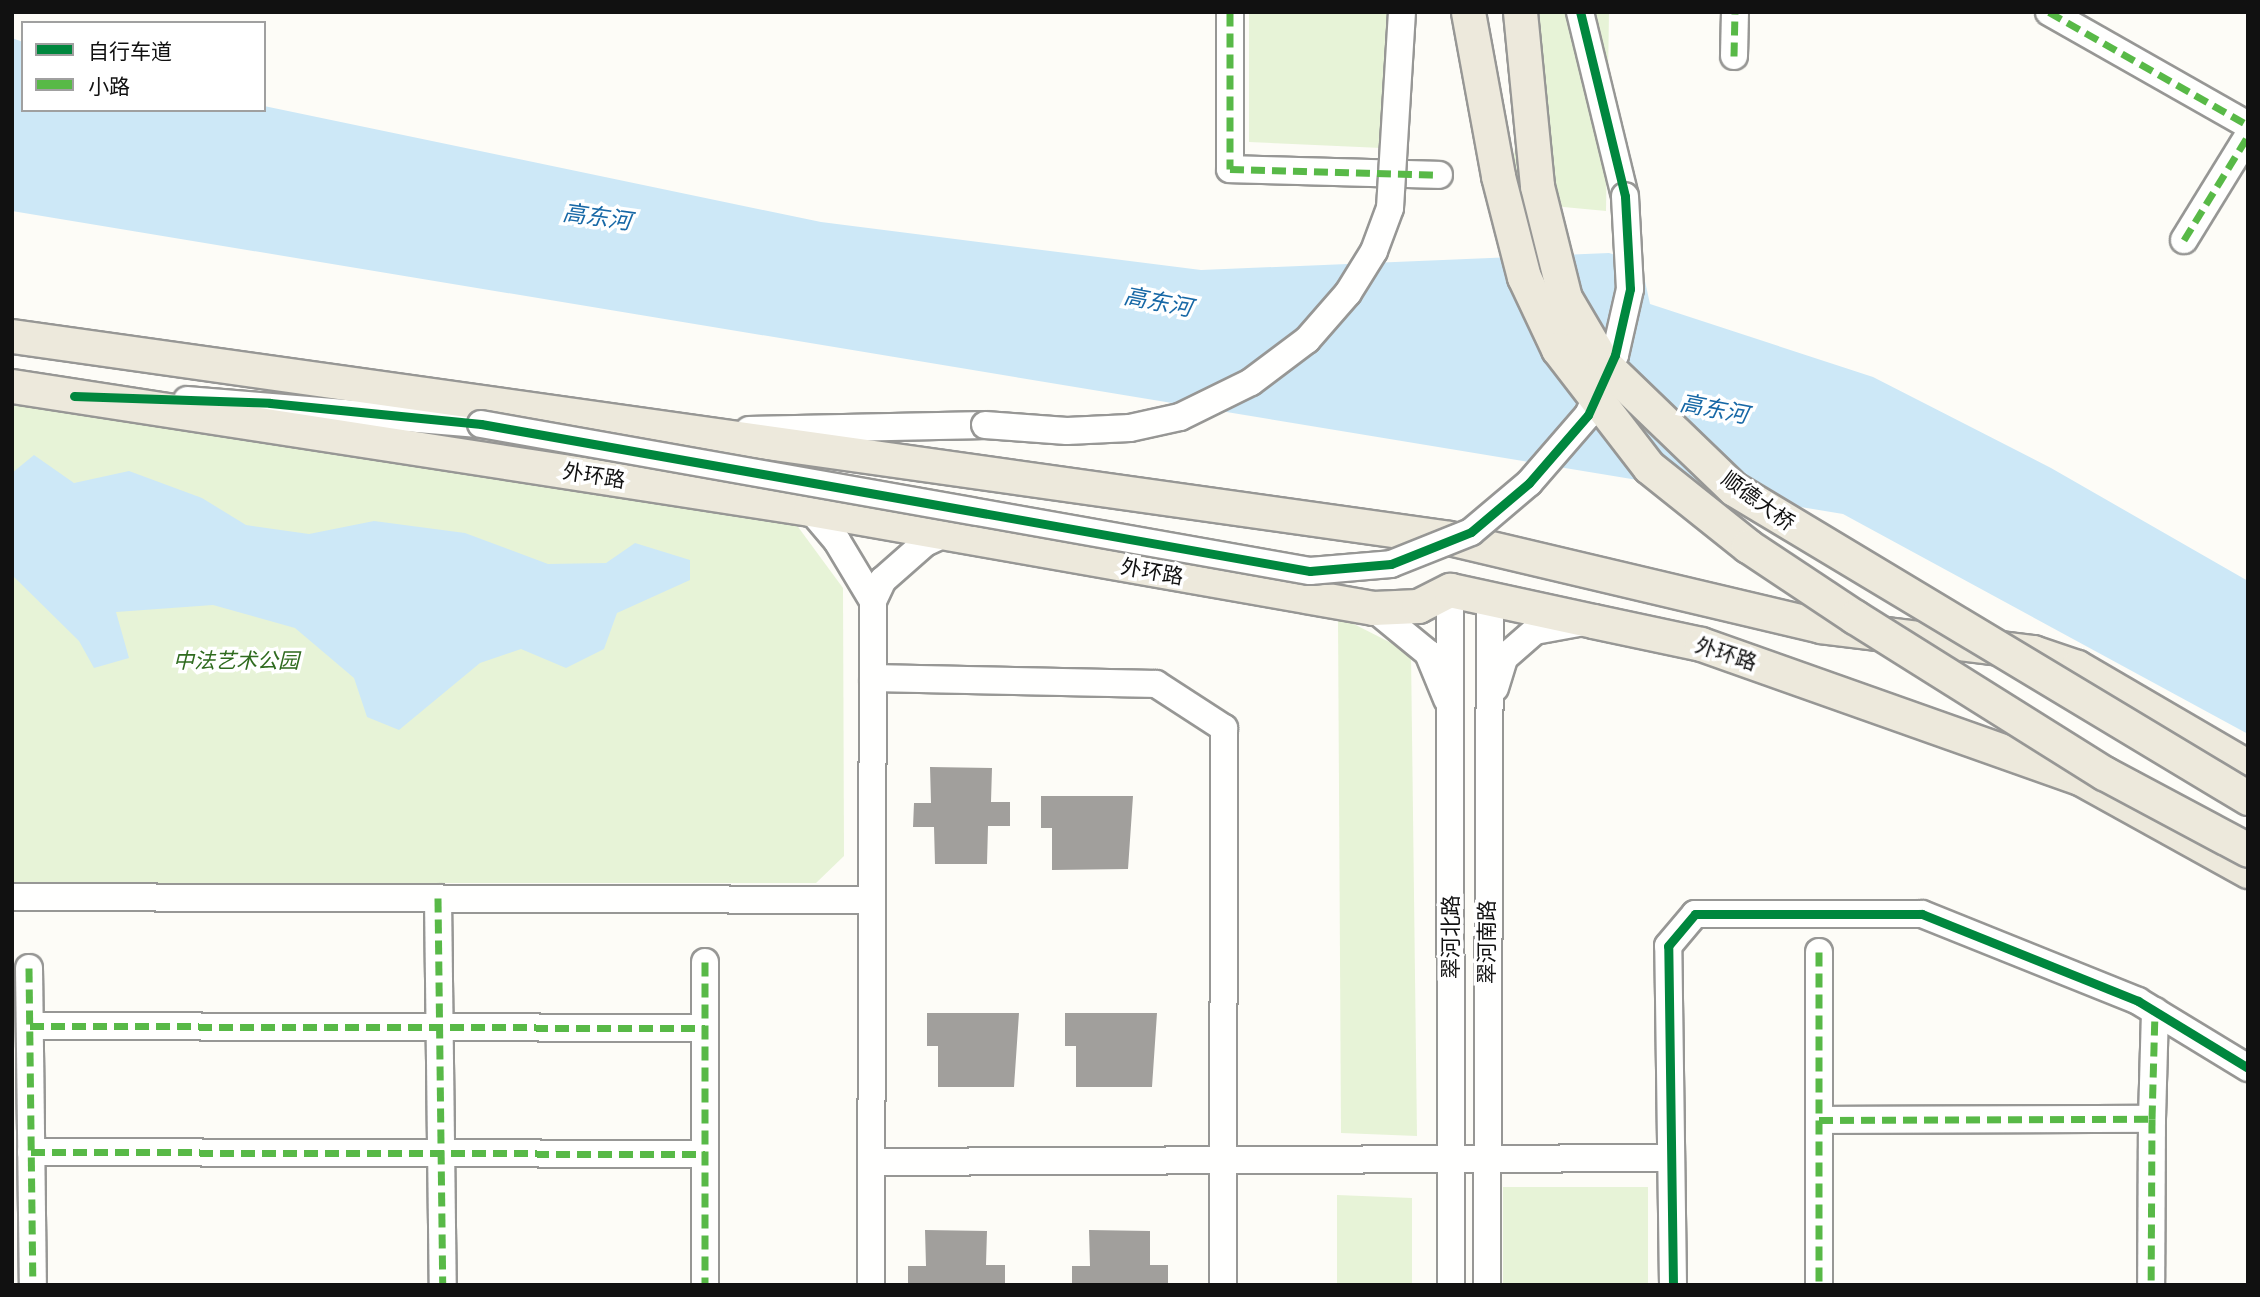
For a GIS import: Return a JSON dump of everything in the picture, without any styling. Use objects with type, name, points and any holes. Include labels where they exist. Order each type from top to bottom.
[{"type":"main road","points":[[1468,12],[1498,176],[1524,277],[1558,349],[1649,467],[1748,546],[1855,618],[2104,772],[2248,850]]},
{"type":"main road","name":"顺德大桥","points":[[1520,12],[1537,186],[1565,298],[1604,364],[1734,489],[2248,798]]},
{"type":"main road","points":[[12,336],[1492,546],[1820,626],[2033,652],[2077,667],[2248,766]]},
{"type":"main road","name":"外环路","points":[[12,386],[810,509],[1373,608],[1418,606],[1450,590],[1490,598],[1700,644],[2080,778],[2248,872]]},
{"type":"main road","points":[[1449,538],[1450,590]]},
{"type":"main road","points":[[1490,598],[1492,546]]},
{"type":"street","points":[[1230,12],[1230,169],[1439,175]]},
{"type":"street","points":[[707,433],[838,425],[985,425],[1067,431],[1130,428],[1180,417],[1251,382],[1307,340],[1354,282],[1390,208],[1402,12]]},
{"type":"street","points":[[74,396],[270,403],[481,425],[1310,571],[1391,564],[1471,532],[1529,483],[1588,415],[1615,355],[1630,289],[1625,195],[1580,12]]},
{"type":"street","points":[[1734,56],[1735,12]]},
{"type":"street","points":[[2049,12],[2248,125]]},
{"type":"street","points":[[2184,240],[2248,135]]},
{"type":"street","points":[[810,509],[837,541],[873,601]]},
{"type":"street","points":[[871,1285],[873,601],[883,580],[925,543],[944,534]]},
{"type":"street","name":"翠河北路","points":[[1450,590],[1451,1285]]},
{"type":"street","name":"翠河南路","points":[[1486,1285],[1487,713],[1490,598]]},
{"type":"street","points":[[1373,608],[1428,653],[1451,710]]},
{"type":"street","points":[[1487,713],[1504,657],[1535,631],[1593,621]]},
{"type":"street","points":[[873,678],[1156,684],[1224,728],[1223,1285]]},
{"type":"street","points":[[12,897],[872,900]]},
{"type":"street","points":[[438,898],[443,1285]]},
{"type":"street","points":[[1673,1285],[1668,946],[1695,914],[1922,914],[2155,1011],[2248,1068]]},
{"type":"street","points":[[1819,952],[1819,1285]]},
{"type":"street","points":[[705,962],[705,1285]]},
{"type":"street","points":[[29,968],[33,1285]]},
{"type":"street","points":[[2151,1285],[2155,1011]]},
{"type":"street","points":[[30,1026],[705,1028]]},
{"type":"street","points":[[1819,1120],[2152,1119]]},
{"type":"street","points":[[31,1152],[705,1154]]},
{"type":"street","points":[[871,1162],[1451,1162],[1671,1158]]},
{"type":"green space","points":[[1249,12],[1404,12],[1404,149],[1249,142]]},
{"type":"green space","points":[[1520,12],[1609,12],[1606,211],[1510,202],[1522,67]]},
{"type":"green space","name":"中法艺术公园","points":[[12,404],[790,516],[843,588],[844,856],[816,883],[12,883]]},
{"type":"green space","points":[[1338,616],[1411,653],[1417,1136],[1341,1133]]},
{"type":"green space","points":[[1503,1187],[1648,1187],[1648,1285],[1503,1285]]},
{"type":"green space","points":[[1337,1195],[1412,1198],[1412,1285],[1337,1285]]},
{"type":"water","name":"高东河","points":[[12,38],[21,41],[21,112],[266,112],[266,106],[821,222],[1201,270],[1609,253],[1641,263],[1650,304],[1873,377],[2051,468],[2248,581],[2248,734],[1843,514],[12,211]]},
{"type":"water","points":[[34,455],[74,483],[129,471],[202,498],[246,525],[309,534],[374,521],[465,533],[548,564],[606,563],[635,543],[690,560],[690,580],[617,613],[604,649],[566,668],[521,649],[480,663],[399,730],[367,717],[354,678],[295,628],[213,605],[116,612],[129,658],[94,668],[79,641],[12,575],[12,473]]},
{"type":"building","points":[[930,767],[992,768],[991,802],[1010,802],[1010,826],[988,826],[987,864],[935,864],[934,827],[913,827],[914,803],[931,803]]},
{"type":"building","points":[[1041,796],[1133,796],[1128,869],[1052,870],[1052,828],[1041,828]]},
{"type":"building","points":[[927,1013],[1019,1013],[1014,1087],[938,1087],[938,1046],[927,1046]]},
{"type":"building","points":[[1065,1013],[1157,1013],[1152,1087],[1076,1087],[1076,1046],[1065,1046]]},
{"type":"building","points":[[925,1230],[987,1231],[986,1265],[1005,1265],[1005,1285],[908,1285],[908,1266],[926,1266]]},
{"type":"building","points":[[1089,1230],[1150,1231],[1150,1265],[1168,1265],[1168,1285],[1072,1285],[1072,1266],[1090,1266]]},
{"type":"marked path","points":[[1230,12],[1230,169],[1439,175]]},
{"type":"marked path","points":[[1734,56],[1735,12]]},
{"type":"marked path","points":[[2049,12],[2248,125]]},
{"type":"marked path","points":[[2184,240],[2248,136]]},
{"type":"marked path","points":[[438,898],[443,1285]]},
{"type":"marked path","points":[[1819,952],[1819,1285]]},
{"type":"marked path","points":[[705,962],[705,1285]]},
{"type":"marked path","points":[[29,968],[33,1285]]},
{"type":"marked path","points":[[2152,1119],[2155,1011]]},
{"type":"marked path","points":[[30,1026],[705,1028]]},
{"type":"marked path","points":[[1819,1120],[2152,1119],[2151,1285]]},
{"type":"marked path","points":[[31,1152],[705,1154]]},
{"type":"cycle path","points":[[74,396],[270,403],[481,424],[1310,571],[1391,564],[1471,532],[1529,483],[1588,415],[1615,355],[1630,289],[1625,196],[1580,12]]},
{"type":"cycle path","points":[[1673,1285],[1668,946],[1695,914],[1922,914],[2138,1001],[2248,1068]]}]
